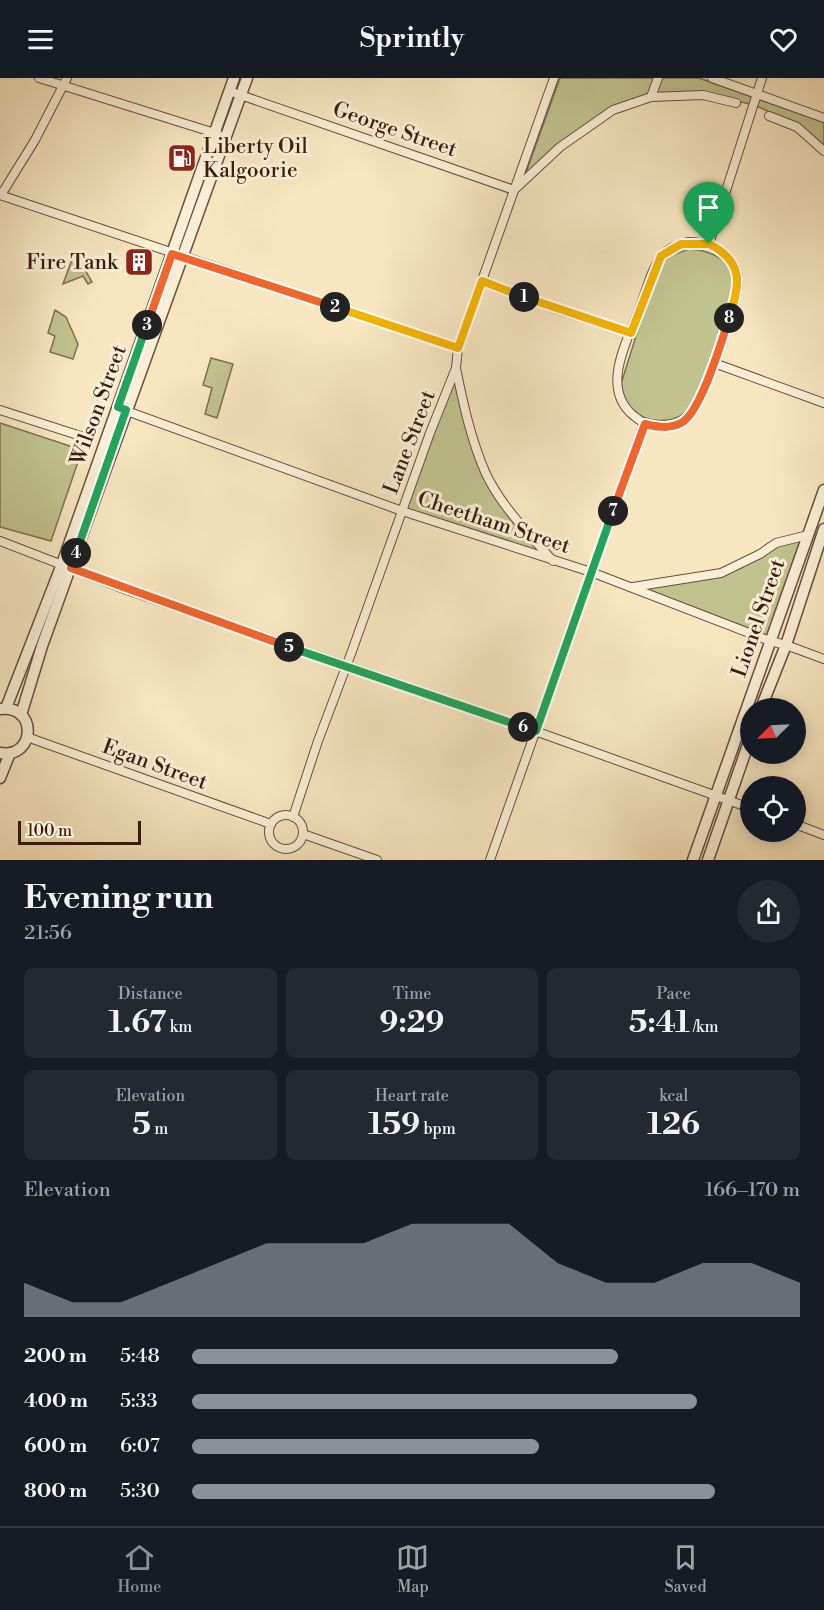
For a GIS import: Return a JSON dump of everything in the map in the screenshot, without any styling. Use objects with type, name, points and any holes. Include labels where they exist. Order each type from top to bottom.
[{"type":"street","points":[[39,78],[65,82],[227,138]]},
{"type":"street","name":"Wilson Street","points":[[21,715],[66,566],[177,255],[214,133],[234,78]]},
{"type":"street","name":"Wilson Street","points":[[177,255],[227,138],[247,78]]},
{"type":"street","name":"Lane Street","points":[[293,817],[318,741],[456,368],[458,348],[554,78]]},
{"type":"street","points":[[651,97],[658,78]]},
{"type":"street","points":[[712,78],[824,118]]},
{"type":"street","points":[[709,244],[762,78]]},
{"type":"street","points":[[65,82],[35,140],[0,195],[458,348]]},
{"type":"street","name":"George Street","points":[[229,91],[514,190]]},
{"type":"street","points":[[514,190],[560,147],[613,110],[651,97],[703,95],[736,103]]},
{"type":"street","points":[[769,116],[797,127],[824,151]]},
{"type":"street","points":[[681,244],[709,244],[721,250],[733,264],[738,283],[714,363],[694,410],[688,418],[682,423],[669,427],[645,424],[625,408],[616,388],[617,375],[631,333],[661,256],[681,244]]},
{"type":"street","points":[[482,281],[631,333]]},
{"type":"street","points":[[714,363],[824,403]]},
{"type":"street","points":[[456,368],[465,412],[486,474],[513,516],[553,561]]},
{"type":"street","name":"Cheetham Street","points":[[122,409],[402,511],[591,572],[770,641],[824,659]]},
{"type":"street","points":[[0,410],[87,438]]},
{"type":"street","points":[[490,860],[645,424]]},
{"type":"street","name":"Lionel Street","points":[[693,860],[824,490]]},
{"type":"street","name":"Lionel Street","points":[[765,698],[786,645],[824,529]]},
{"type":"street","points":[[631,587],[721,573],[760,554],[776,543],[808,535]]},
{"type":"street","points":[[0,541],[346,667],[536,731],[740,805]]},
{"type":"street","name":"Wilson Street","points":[[3,709],[66,566]]},
{"type":"street","points":[[0,778],[5,753],[21,748],[27,737],[27,725],[21,715],[3,709]]},
{"type":"street","name":"Egan Street","points":[[27,737],[272,824]]},
{"type":"street","points":[[708,860],[741,764]]},
{"type":"street","points":[[281,816],[293,817],[300,823],[303,834],[300,842],[295,847],[279,848],[272,842],[269,834],[272,824],[281,816]]},
{"type":"street","points":[[806,828],[824,834]]},
{"type":"street","points":[[303,834],[377,860]]},
{"type":"street","points":[[281,860],[285,849]]},
{"type":"green space","points":[[560,78],[699,78],[824,122],[824,146],[799,125],[754,105],[703,93],[651,95],[612,107],[525,175]]},
{"type":"green space","points":[[689,249],[713,254],[728,266],[732,282],[725,318],[711,361],[691,406],[678,417],[652,420],[636,414],[630,408],[620,387],[663,261]]},
{"type":"green space","points":[[77,256],[92,282],[88,284],[83,276],[63,284],[73,257]]},
{"type":"green space","points":[[55,310],[66,317],[78,344],[73,359],[50,352],[55,336],[48,333]]},
{"type":"green space","points":[[211,358],[233,364],[217,418],[205,414],[212,388],[203,385]]},
{"type":"green space","points":[[456,368],[486,474],[553,561],[402,511]]},
{"type":"green space","points":[[0,423],[82,450],[51,541],[0,527]]},
{"type":"green space","points":[[808,535],[770,641],[631,587],[721,573],[776,543]]},
{"type":"place","name":"Liberty Oil Kalgoorie","points":[[182,158]]},
{"type":"place","name":"Fire Tank","points":[[139,262]]},
{"type":"route","points":[[688,242],[709,244],[721,250],[733,264],[738,283],[714,363],[694,410],[688,418],[682,423],[669,427],[645,424],[536,731],[282,645],[71,568],[126,410],[118,407],[172,254],[458,348],[482,281],[631,333],[661,256],[666,251],[688,242]]}]
